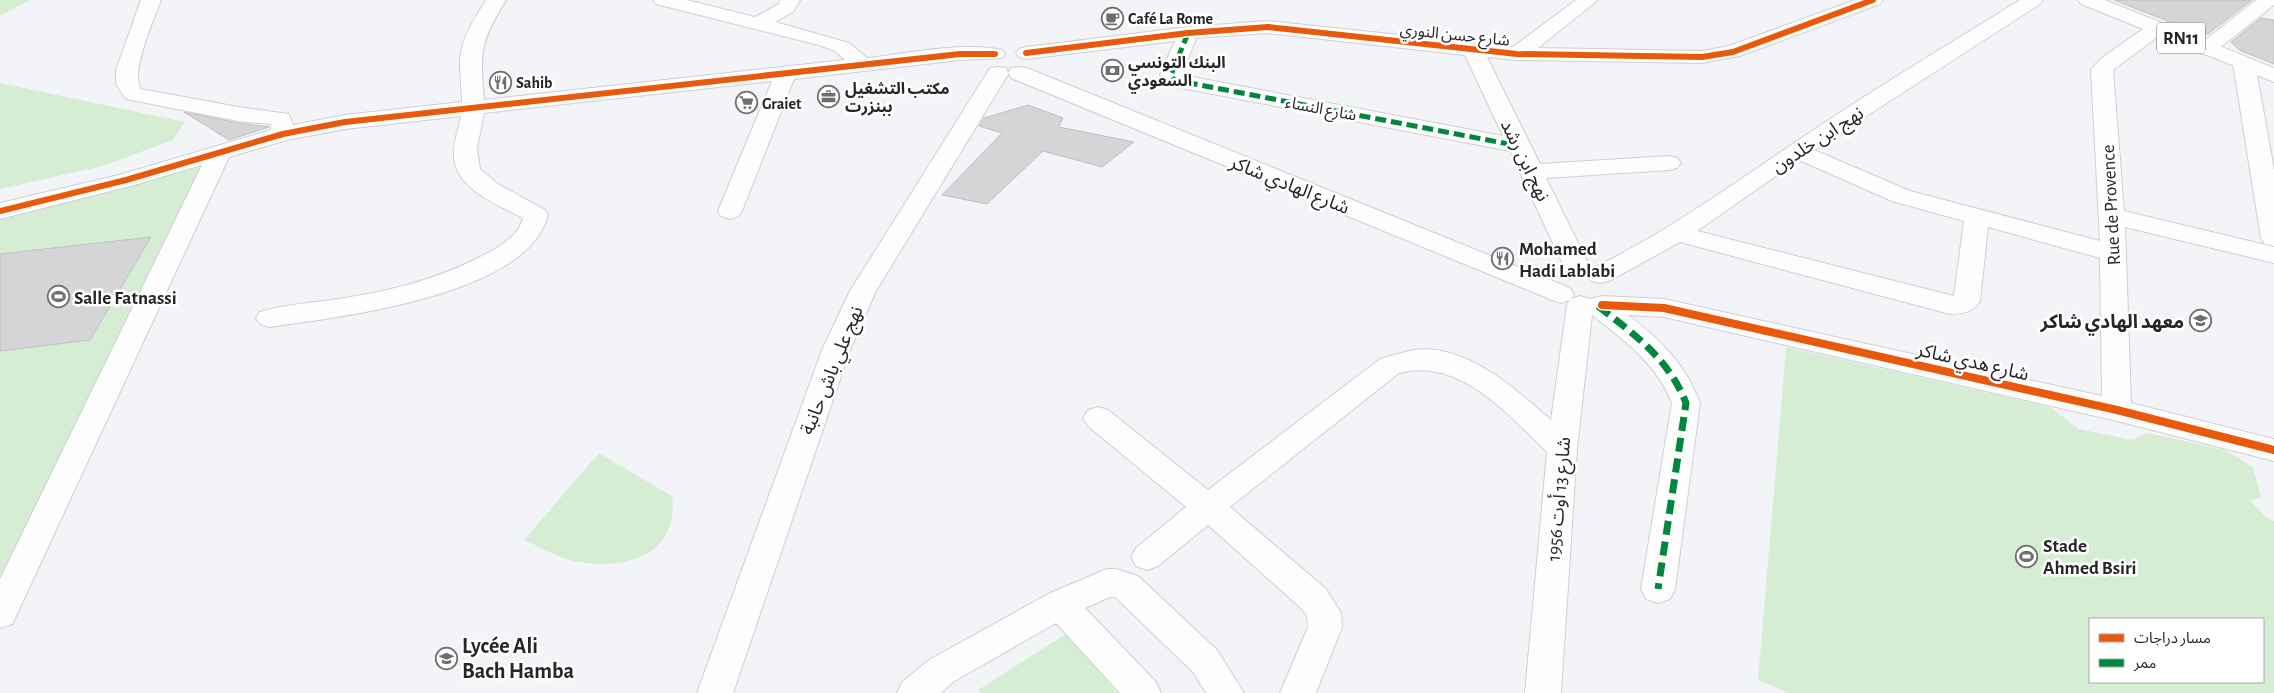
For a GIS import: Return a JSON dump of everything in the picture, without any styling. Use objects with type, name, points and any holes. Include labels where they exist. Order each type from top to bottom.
[{"type":"street","points":[[151,0],[127,70],[127,84],[134,94],[156,100],[238,114],[281,119],[283,134]]},
{"type":"street","points":[[269,318],[396,298],[439,284],[500,258],[533,231],[537,222],[536,215],[498,194],[469,172],[466,163],[466,148],[473,108],[469,64],[471,49],[476,33],[496,0]]},
{"type":"street","points":[[663,0],[834,44],[842,47],[863,66]]},
{"type":"street","points":[[757,24],[787,7],[790,0]]},
{"type":"street","points":[[1518,54],[1588,0]]},
{"type":"street","name":"شارع حسن النوري","points":[[1010,64],[1188,33],[1246,28],[1288,28],[1474,51],[1518,54],[1672,58],[1720,56],[1873,0]]},
{"type":"street","name":"نهج ابن خلدون","points":[[1586,289],[1678,234],[1797,151],[2033,0]]},
{"type":"street","name":"RN11","points":[[2088,0],[2274,76]]},
{"type":"street","points":[[2206,49],[2268,0]]},
{"type":"street","name":"Rue de Provence","points":[[2117,410],[2112,216],[2102,69],[2110,61],[2157,28]]},
{"type":"street","name":"شارع النساء","points":[[1188,33],[1171,75],[1174,80],[1519,146]]},
{"type":"street","name":"نهج ابن رشد","points":[[1474,51],[1586,289]]},
{"type":"street","points":[[0,211],[126,180],[283,134],[345,122],[786,72],[938,58],[956,62],[1010,64]]},
{"type":"street","name":"شارع الهادي شاكر","points":[[1010,64],[1586,289]]},
{"type":"street","name":"نهج علي باش حانبة","points":[[715,693],[801,445],[846,325],[862,291],[1010,64]]},
{"type":"street","points":[[2244,64],[2274,238]]},
{"type":"street","points":[[730,211],[786,72]]},
{"type":"street","points":[[1797,151],[1901,196],[2113,253]]},
{"type":"street","points":[[0,614],[219,154]]},
{"type":"street","points":[[1532,172],[1670,163]]},
{"type":"street","points":[[2112,216],[2274,255]]},
{"type":"street","points":[[1678,234],[1950,305],[1960,305],[1967,301],[1977,217]]},
{"type":"street","points":[[1586,289],[1640,339],[1674,374],[1682,389],[1686,403],[1658,588]]},
{"type":"street","name":"شارع هدي شاكر","points":[[1586,289],[2117,410],[2274,450]]},
{"type":"street","name":"شارع 13 أوت 1956","points":[[1543,693],[1562,448],[1586,289]]},
{"type":"street","points":[[1147,557],[1208,507],[1390,366],[1402,361],[1433,361],[1450,364],[1480,377],[1562,448]]},
{"type":"street","points":[[1098,418],[1208,507],[1314,599],[1324,613],[1325,627],[1298,693]]},
{"type":"street","points":[[915,693],[941,670],[1060,604],[1107,583],[1116,582],[1126,586],[1205,661],[1226,693]]},
{"type":"street","points":[[1060,604],[1143,693]]},
{"type":"green space","points":[[0,0],[30,0],[0,16]]},
{"type":"green space","points":[[0,83],[185,122],[173,140],[103,166],[0,189]]},
{"type":"green space","points":[[202,167],[0,585],[0,218]]},
{"type":"green space","points":[[1786,347],[2050,407],[2079,429],[2132,440],[2148,433],[2225,450],[2253,467],[2261,497],[2250,501],[2266,517],[2274,521],[2274,693],[1789,693],[1758,680]]},
{"type":"green space","points":[[599,453],[672,496],[672,517],[666,534],[656,547],[643,556],[626,561],[608,564],[589,563],[564,558],[524,540]]},
{"type":"green space","points":[[1067,633],[1117,693],[981,693],[978,690]]},
{"type":"building","points":[[2114,0],[2252,0],[2208,34],[2198,33]]},
{"type":"building","points":[[2261,18],[2274,20],[2274,64],[2239,50],[2231,42]]},
{"type":"building","points":[[1028,105],[1063,118],[1059,127],[1134,142],[1102,167],[1043,151],[987,204],[942,195],[1002,133],[979,126],[984,118]]},
{"type":"building","points":[[184,112],[238,123],[269,127],[229,140]]},
{"type":"building","name":"Salle Fatnassi","points":[[151,237],[90,340],[0,351],[0,254]]},
{"type":"marked path","points":[[1188,33],[1171,75],[1174,80],[1519,146]]},
{"type":"marked path","points":[[1598,306],[1662,360],[1672,373],[1686,403],[1658,589]]},
{"type":"cycle path","points":[[1026,53],[1188,33],[1268,27],[1517,54],[1702,57],[1733,52],[1873,0]]},
{"type":"cycle path","points":[[0,211],[126,180],[283,134],[345,122],[960,54],[995,54]]},
{"type":"cycle path","points":[[1602,305],[1664,308],[2117,410],[2274,450]]},
{"type":"place","name":"Café La Rome","points":[[1112,18]]},
{"type":"place","name":"البنك التونسي السعودي","points":[[1112,71]]},
{"type":"place","name":"Sahib","points":[[500,82]]},
{"type":"place","name":"مكتب التشغيل ببنزرت","points":[[829,97]]},
{"type":"place","name":"Graiet","points":[[746,103]]},
{"type":"place","name":"Mohamed Hadi Lablabi","points":[[1503,259]]},
{"type":"place","name":"Salle Fatnassi","points":[[58,297]]},
{"type":"place","name":"معهد الهادي شاكر","points":[[2200,321]]},
{"type":"place","name":"Stade Ahmed Bsiri","points":[[2027,556]]},
{"type":"place","name":"Lycée Ali Bach Hamba","points":[[446,658]]}]
